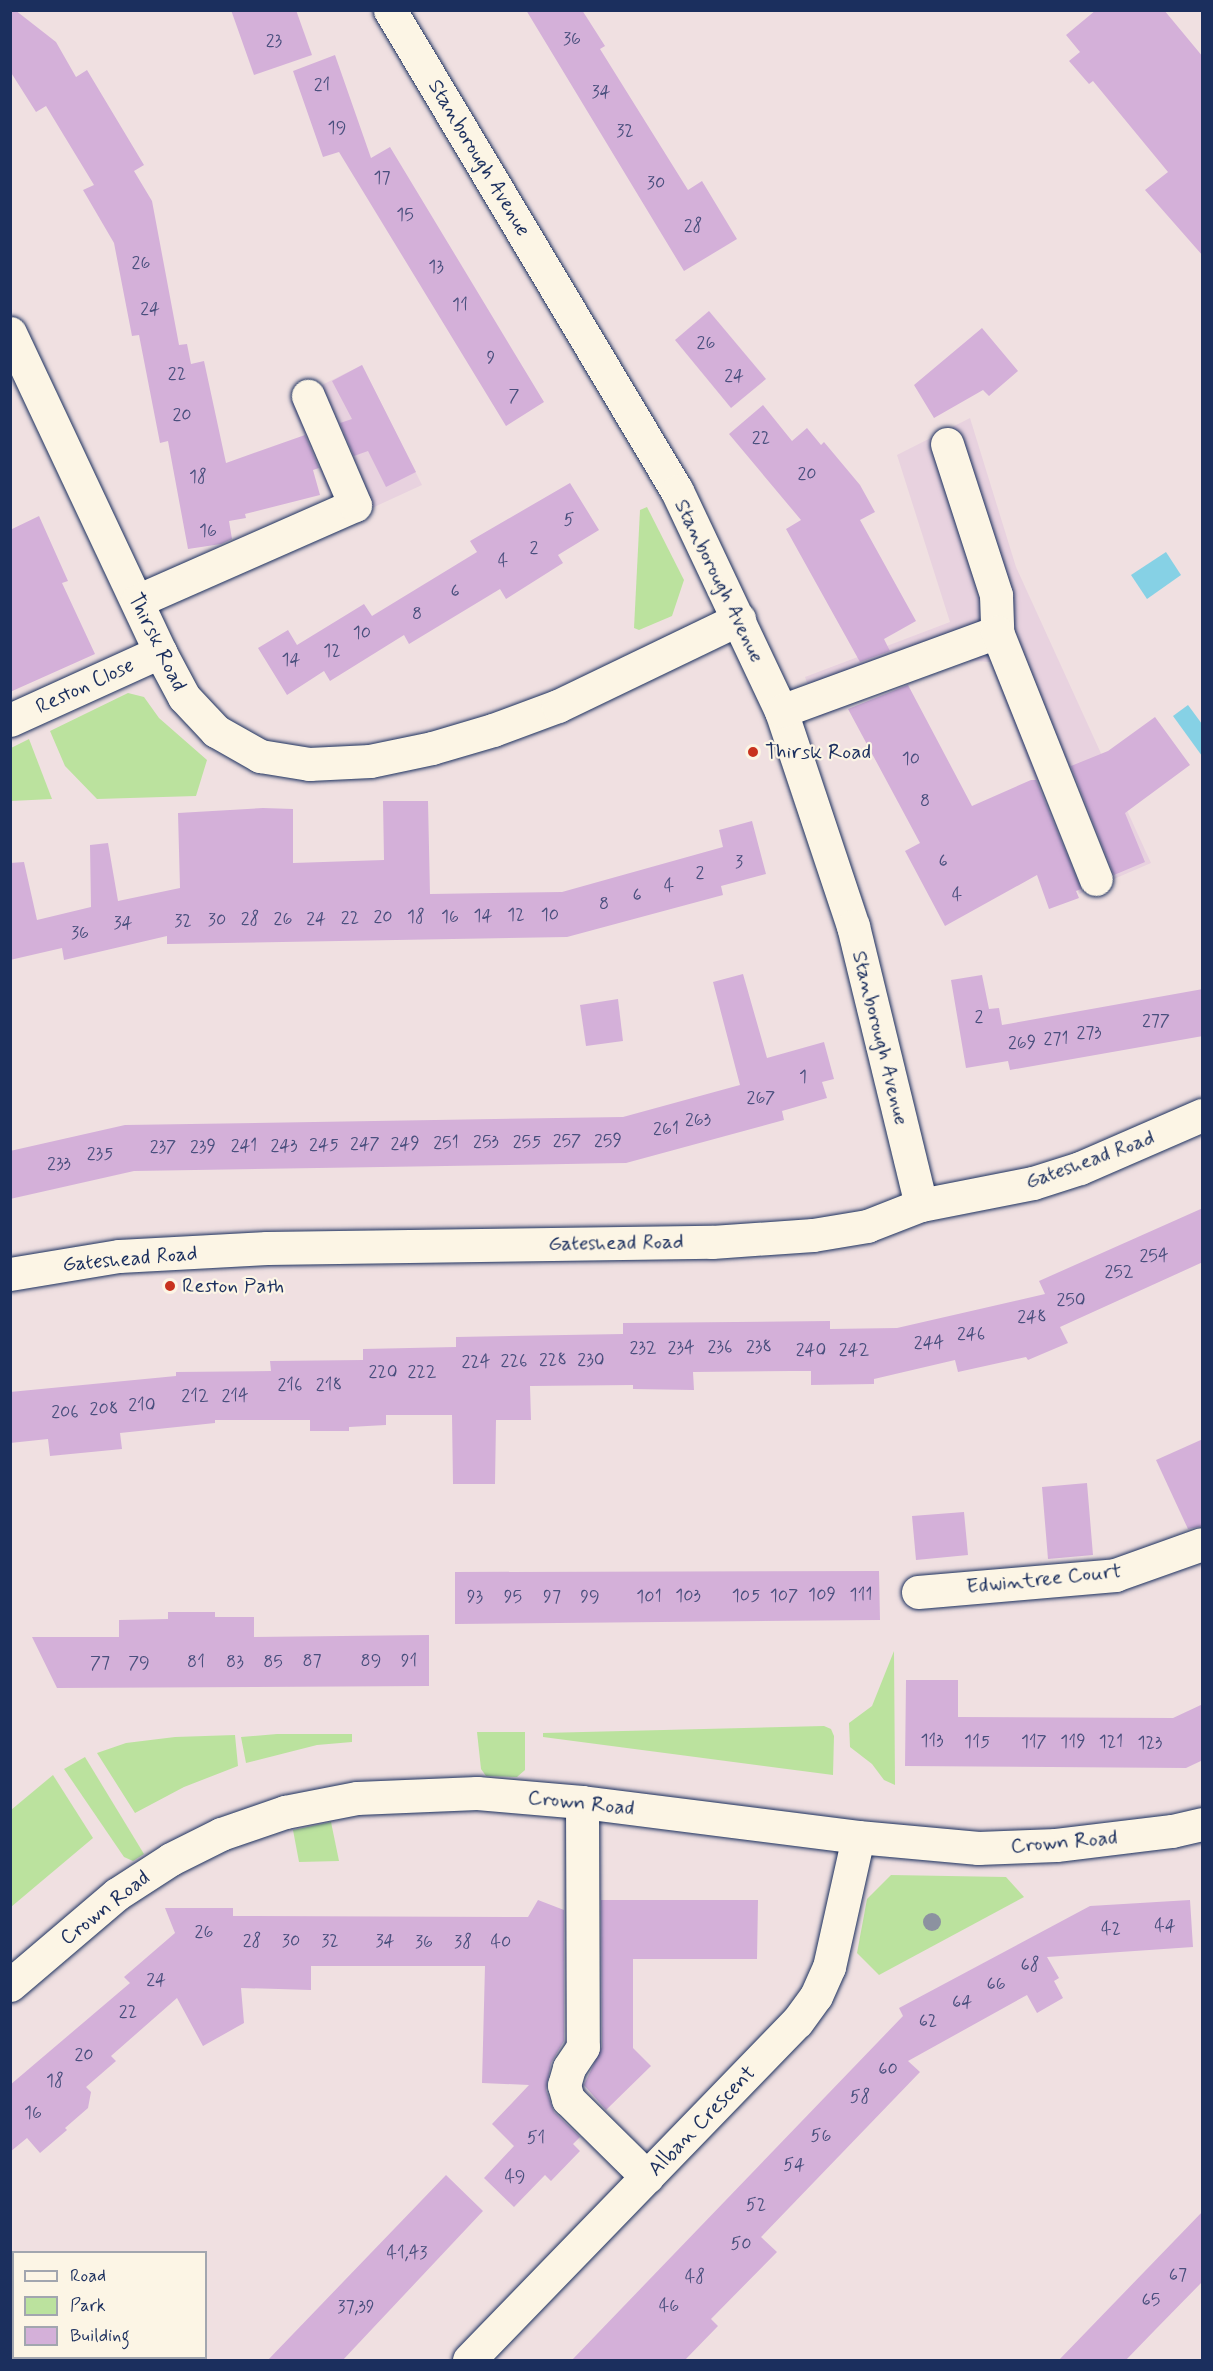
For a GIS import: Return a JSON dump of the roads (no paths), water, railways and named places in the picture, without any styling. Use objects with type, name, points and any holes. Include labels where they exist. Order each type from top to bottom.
[{"type":"street","name":"Stanborough Avenue","points":[[390,10],[677,491],[781,711],[853,926],[921,1205]]},
{"type":"street","name":"Thirsk Road","points":[[10,333],[160,652],[184,697],[216,731],[260,756],[309,764],[370,761],[442,745],[558,706],[739,619]]},
{"type":"street","points":[[137,601],[355,505],[308,396]]},
{"type":"street","points":[[947,444],[996,595],[997,632],[1096,879]]},
{"type":"street","points":[[781,711],[997,632]]},
{"type":"street","name":"Reston Close","points":[[10,720],[160,652]]},
{"type":"street","name":"Gateshead Road","points":[[10,1274],[119,1257],[267,1248],[712,1242],[804,1236],[867,1226],[921,1205],[1052,1177],[1090,1164],[1203,1115]]},
{"type":"street","name":"Edwintree Court","points":[[918,1592],[1115,1575],[1203,1544]]},
{"type":"street","name":"Crown Road","points":[[10,1985],[117,1894],[171,1859],[221,1834],[285,1812],[357,1798],[477,1793],[582,1802],[858,1837],[978,1848],[1056,1845],[1172,1831],[1203,1824]]},
{"type":"street","points":[[582,1802],[583,2047],[569,2068],[564,2085],[568,2099],[647,2177]]},
{"type":"street","name":"Alban Crescent","points":[[468,2361],[796,2022],[816,1996],[830,1967],[858,1837]]},
{"type":"water","points":[[1166,552],[1181,575],[1147,599],[1131,575]]},
{"type":"water","points":[[1188,705],[1202,724],[1202,756],[1173,716]]},
{"type":"place","name":"Thirsk Road","points":[[753,752]]},
{"type":"place","name":"Reston Path","points":[[170,1286]]}]
